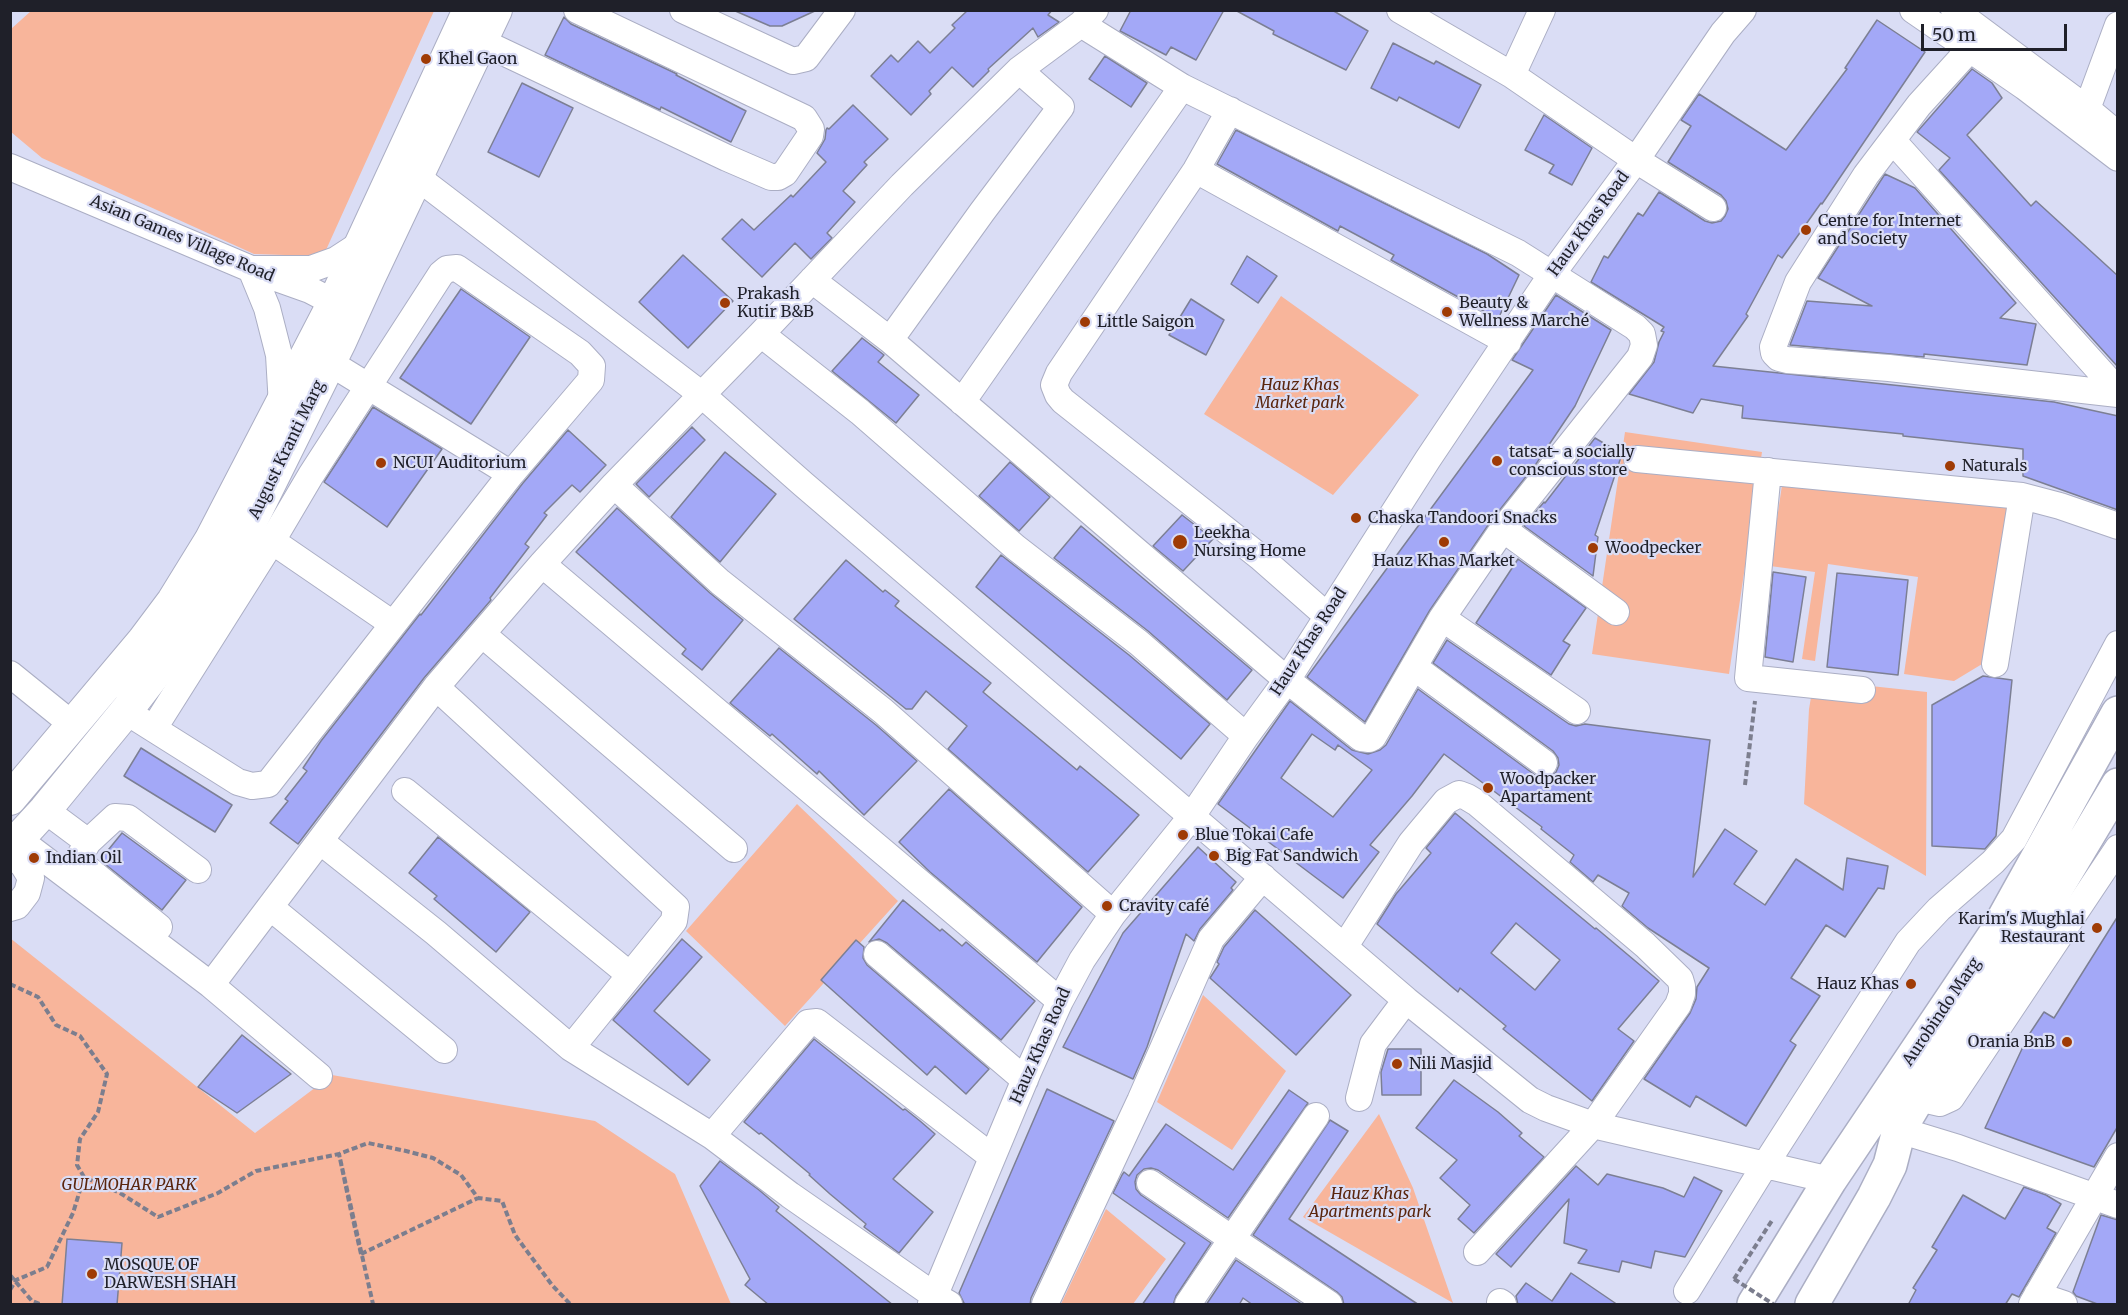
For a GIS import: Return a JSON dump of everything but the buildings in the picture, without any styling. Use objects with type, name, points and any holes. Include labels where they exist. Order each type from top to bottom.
[{"type":"highway","name":"Aurobindo Marg","points":[[1754,1305],[1830,1180],[1994,936],[2118,713]]},
{"type":"highway","name":"Aurobindo Marg","points":[[1812,1305],[1890,1165],[1899,1130],[1918,1098],[2029,934],[2118,785]]},
{"type":"main road","name":"August Kranti Marg","points":[[344,307],[359,244],[469,10]]},
{"type":"main road","name":"August Kranti Marg","points":[[13,846],[127,710],[200,615],[234,556],[320,356],[344,307],[417,177],[496,10]]},
{"type":"main road","name":"August Kranti Marg","points":[[10,799],[144,641],[173,601],[210,542],[282,406],[320,356]]},
{"type":"street","points":[[480,41],[771,177],[778,177],[785,173],[810,136],[811,129],[804,118],[578,10]]},
{"type":"street","points":[[683,10],[793,61],[806,58],[842,10]]},
{"type":"street","points":[[1400,10],[1512,75],[1636,160],[1713,208]]},
{"type":"street","points":[[1512,75],[1542,10]]},
{"type":"street","name":"Hauz Khas Road","points":[[938,1302],[992,1157],[1060,1001],[1082,960],[1113,914],[1192,816],[1287,680],[1326,615],[1552,274],[1636,160],[1723,33],[1743,10]]},
{"type":"street","points":[[1913,10],[1969,50],[2087,109],[2118,135]]},
{"type":"street","points":[[1954,10],[2118,158]]},
{"type":"street","points":[[211,985],[436,687],[542,564],[614,485],[902,185],[1019,70],[1088,17],[1182,87],[1518,253],[1635,327],[1642,334],[1643,351],[1503,529],[1442,618],[1373,737],[1369,739],[1361,738],[1287,680],[890,340],[812,280]]},
{"type":"street","points":[[2087,109],[2118,25]]},
{"type":"street","points":[[1969,50],[1919,105],[1866,175],[1798,282],[1773,347],[1774,353],[1779,358],[1787,360],[1889,368],[2118,393]]},
{"type":"street","points":[[890,340],[1061,107],[1019,70]]},
{"type":"street","points":[[962,402],[1182,87]]},
{"type":"street","points":[[1230,110],[1196,170],[1059,373],[1054,385],[1055,390],[1064,401],[1260,557],[1326,615]]},
{"type":"street","points":[[1893,141],[2118,393]]},
{"type":"street","name":"Asian Games Village Road","points":[[10,167],[251,269],[310,290],[344,307]]},
{"type":"street","points":[[1196,170],[1508,342]]},
{"type":"street","points":[[417,177],[701,394],[802,484],[1406,1000],[1530,1100],[1593,1125],[1830,1180]]},
{"type":"street","points":[[282,406],[279,355],[267,308],[251,269],[310,269],[336,260],[359,244]]},
{"type":"street","points":[[127,710],[154,728],[238,782],[252,786],[268,784],[511,474],[591,380],[592,366],[580,353],[458,268],[447,269],[441,274],[311,475],[154,728]]},
{"type":"street","points":[[761,334],[860,412],[1015,547],[1139,643],[1246,736]]},
{"type":"street","points":[[320,356],[511,474]]},
{"type":"street","points":[[1638,459],[2022,496],[2118,526]]},
{"type":"street","points":[[1768,471],[1748,678],[1862,690]]},
{"type":"street","points":[[614,485],[720,582],[883,711],[1113,914]]},
{"type":"street","points":[[1995,664],[2022,496]]},
{"type":"street","points":[[1503,529],[1616,612]]},
{"type":"street","points":[[272,541],[393,624]]},
{"type":"street","points":[[542,564],[1060,1001]]},
{"type":"street","points":[[1442,618],[1576,711]]},
{"type":"street","points":[[482,634],[734,849]]},
{"type":"street","points":[[1687,1291],[1765,1165],[1914,935],[1939,909],[1993,862],[2014,839],[2118,644]]},
{"type":"street","points":[[1414,667],[1544,763]]},
{"type":"street","points":[[10,674],[73,724]]},
{"type":"street","points":[[436,687],[676,907],[674,921],[571,1048]]},
{"type":"street","points":[[405,791],[630,975]]},
{"type":"street","points":[[1345,946],[1411,843],[1446,801],[1459,794],[1477,803],[1645,945],[1680,979],[1682,986],[1678,1005],[1593,1125],[1477,1252]]},
{"type":"street","points":[[45,810],[88,842]]},
{"type":"street","points":[[159,927],[84,865],[81,854],[88,842],[115,817],[128,818],[198,870]]},
{"type":"street","points":[[320,841],[436,933],[571,1048],[712,1136],[938,1302]]},
{"type":"street","points":[[10,908],[16,906],[27,893],[31,878],[13,846]]},
{"type":"street","points":[[13,846],[211,985],[319,1076]]},
{"type":"street","points":[[1918,1098],[1940,1103],[1951,1098],[2118,848]]},
{"type":"street","points":[[1045,1305],[1140,1101],[1211,939],[1263,876]]},
{"type":"street","points":[[270,907],[444,1050]]},
{"type":"street","points":[[877,954],[1025,1080]]},
{"type":"street","points":[[1359,1098],[1373,1044],[1406,1000]]},
{"type":"street","points":[[712,1136],[808,1023],[817,1022],[992,1157]]},
{"type":"street","points":[[1188,1305],[1316,1116]]},
{"type":"street","points":[[1899,1130],[1958,1148],[2118,1205]]},
{"type":"street","points":[[2064,1305],[2035,1300],[2118,1156]]},
{"type":"street","points":[[1150,1183],[1329,1305]]},
{"type":"path","points":[[1745,785],[1758,679]]},
{"type":"path","points":[[10,984],[38,997],[56,1025],[80,1036],[107,1074],[98,1112],[80,1139],[77,1165],[84,1177],[120,1193],[158,1217],[218,1193],[256,1171],[339,1154],[368,1143],[386,1145],[433,1158],[461,1175],[478,1198]]},
{"type":"path","points":[[339,1154],[373,1305]]},
{"type":"path","points":[[10,1290],[16,1280],[47,1267],[73,1213],[84,1177]]},
{"type":"path","points":[[361,1254],[478,1198],[502,1201],[514,1235],[570,1305]]},
{"type":"path","points":[[10,1275],[32,1301],[40,1305]]},
{"type":"path","points":[[1734,1279],[1773,1305]]},
{"type":"green space","points":[[31,11],[434,11],[326,250],[316,256],[254,254],[42,158],[11,132],[11,29]]},
{"type":"green space","name":"Hauz Khas Market park","points":[[1281,296],[1419,395],[1333,495],[1204,414]]},
{"type":"green space","points":[[1625,432],[1762,452],[1729,674],[1592,654]]},
{"type":"green space","points":[[1785,465],[2015,498],[1992,658],[1954,681],[1904,674],[1918,577],[1828,564],[1815,661],[1802,659],[1815,572],[1770,566]]},
{"type":"green space","points":[[1814,680],[1927,692],[1926,876],[1804,804],[1809,709]]},
{"type":"green space","points":[[797,804],[898,901],[785,1026],[686,931]]},
{"type":"green space","name":"GULMOHAR PARK","points":[[10,938],[255,1133],[332,1075],[595,1121],[675,1174],[731,1304],[11,1304]]},
{"type":"green space","points":[[1203,995],[1286,1071],[1232,1150],[1157,1102]]},
{"type":"green space","name":"Hauz Khas Apartments park","points":[[1379,1114],[1413,1188],[1453,1303],[1303,1217]]},
{"type":"green space","points":[[1106,1209],[1166,1259],[1133,1304],[1061,1304]]},
{"type":"place","name":"Khel Gaon","points":[[426,59]]},
{"type":"place","name":"Centre for Internet and Society","points":[[1806,230]]},
{"type":"place","name":"Prakash Kutir B&B","points":[[725,303]]},
{"type":"place","name":"Beauty & Wellness Marché","points":[[1447,312]]},
{"type":"place","name":"Little Saigon","points":[[1085,322]]},
{"type":"place","name":"tatsat- a socially conscious store","points":[[1497,461]]},
{"type":"place","name":"NCUI Auditorium","points":[[381,463]]},
{"type":"place","name":"Naturals","points":[[1950,466]]},
{"type":"place","name":"Chaska Tandoori Snacks","points":[[1356,518]]},
{"type":"place","name":"Leekha Nursing Home","points":[[1180,542]]},
{"type":"place","name":"Hauz Khas Market","points":[[1444,542]]},
{"type":"place","name":"Woodpecker","points":[[1593,548]]},
{"type":"place","name":"Woodpacker Apartament","points":[[1488,788]]},
{"type":"place","name":"Blue Tokai Cafe","points":[[1183,835]]},
{"type":"place","name":"Big Fat Sandwich","points":[[1214,856]]},
{"type":"place","name":"Indian Oil","points":[[34,858]]},
{"type":"place","name":"Cravity café","points":[[1107,906]]},
{"type":"place","name":"Karim's Mughlai Restaurant","points":[[2097,928]]},
{"type":"place","name":"Hauz Khas","points":[[1911,984]]},
{"type":"place","name":"Orania BnB","points":[[2067,1042]]},
{"type":"place","name":"Nili Masjid","points":[[1397,1064]]},
{"type":"place","name":"MOSQUE OF DARWESH SHAH","points":[[92,1274]]}]
